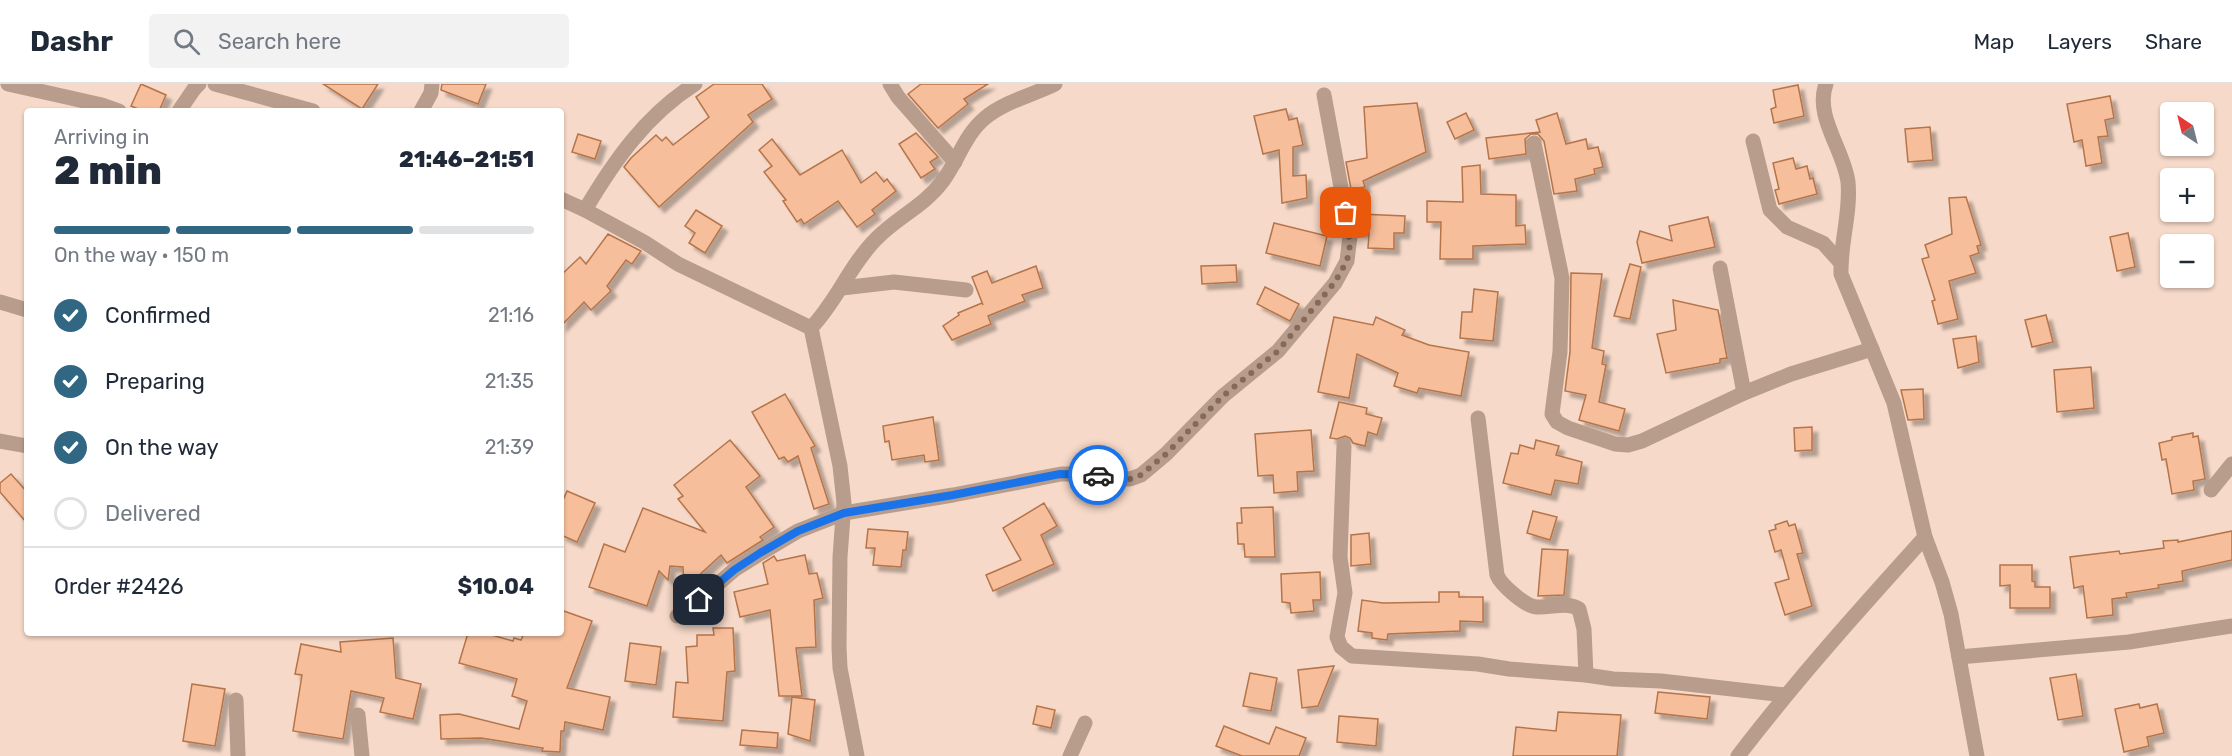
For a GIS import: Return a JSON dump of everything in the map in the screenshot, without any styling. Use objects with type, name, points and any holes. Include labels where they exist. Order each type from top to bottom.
[{"type":"street","points":[[8,84],[110,108]]},
{"type":"street","points":[[181,108],[199,84]]},
{"type":"street","points":[[215,84],[302,108]]},
{"type":"street","points":[[422,108],[432,84]]},
{"type":"street","points":[[585,210],[604,177],[635,135],[660,108],[694,84]]},
{"type":"street","points":[[890,84],[898,97],[955,162]]},
{"type":"street","points":[[857,756],[840,668],[844,513],[840,466],[812,328],[842,288],[867,248],[878,236],[919,205],[941,183],[987,115],[1055,84]]},
{"type":"street","points":[[1826,84],[1823,92],[1824,110],[1847,179],[1848,210],[1841,263],[1844,284],[1894,403],[1925,537],[1942,582],[1959,657],[1977,756]]},
{"type":"street","points":[[677,616],[734,570],[760,553],[798,531],[844,513],[1060,474],[1134,478],[1166,454],[1223,396],[1285,344],[1335,282],[1347,261],[1350,252],[1350,236],[1324,95]]},
{"type":"street","points":[[1753,141],[1770,210],[1788,227],[1823,243],[1841,263]]},
{"type":"street","points":[[1534,143],[1562,278],[1560,352],[1552,403],[1552,414],[1557,422],[1615,444],[1628,445],[1642,441],[1744,393],[1791,374],[1872,349]]},
{"type":"street","points":[[564,200],[644,242],[678,264],[812,328]]},
{"type":"street","points":[[1720,268],[1744,393]]},
{"type":"street","points":[[842,288],[894,282],[966,290]]},
{"type":"street","points":[[0,302],[24,309]]},
{"type":"street","points":[[1478,418],[1497,575],[1502,584],[1532,606],[1570,605],[1579,609],[1584,629],[1586,675]]},
{"type":"street","points":[[0,441],[24,445]]},
{"type":"street","points":[[1344,446],[1340,557],[1344,593],[1337,637],[1338,643],[1352,656],[1425,660],[1613,679],[1661,681],[1785,695]]},
{"type":"street","points":[[2211,490],[2232,464]]},
{"type":"street","points":[[1738,756],[1785,695],[1851,617],[1925,537]]},
{"type":"street","points":[[1959,657],[2129,642],[2232,626]]},
{"type":"street","points":[[236,700],[238,756]]},
{"type":"street","points":[[358,715],[362,756]]},
{"type":"street","points":[[1070,756],[1084,723]]},
{"type":"building","points":[[141,84],[166,95],[160,108],[131,106]]},
{"type":"building","points":[[323,84],[378,84],[360,108]]},
{"type":"building","points":[[442,84],[486,84],[478,104],[441,90]]},
{"type":"building","points":[[714,84],[762,84],[772,99],[748,115],[753,122],[659,207],[624,167],[656,135],[662,141],[666,137],[673,145],[709,117],[696,97]]},
{"type":"building","points":[[921,84],[988,84],[964,99],[968,104],[938,128],[908,94]]},
{"type":"building","points":[[1798,85],[1804,116],[1774,123],[1771,109],[1776,107],[1773,90]]},
{"type":"building","points":[[2110,96],[2114,118],[2105,120],[2108,136],[2098,137],[2102,163],[2086,166],[2082,140],[2074,142],[2067,104]]},
{"type":"building","points":[[1417,103],[1426,152],[1363,181],[1365,187],[1351,189],[1346,162],[1367,158],[1364,107]]},
{"type":"building","points":[[1286,109],[1289,120],[1297,118],[1303,145],[1293,147],[1293,176],[1306,175],[1307,198],[1282,203],[1279,150],[1263,154],[1254,116]]},
{"type":"building","points":[[1466,113],[1474,130],[1455,139],[1447,122]]},
{"type":"building","points":[[1557,113],[1566,144],[1586,139],[1588,149],[1598,147],[1603,167],[1594,169],[1595,174],[1575,179],[1577,191],[1554,194],[1544,141],[1538,134],[1531,134],[1525,139],[1526,154],[1489,159],[1486,138],[1540,132],[1536,120]]},
{"type":"building","points":[[1930,127],[1933,160],[1908,162],[1905,129]]},
{"type":"building","points":[[916,133],[938,157],[930,162],[935,169],[921,178],[899,144]]},
{"type":"building","points":[[578,134],[601,141],[595,159],[572,152]]},
{"type":"building","points":[[772,139],[800,175],[842,150],[861,183],[876,172],[884,182],[887,179],[896,191],[872,210],[875,214],[857,227],[838,201],[804,224],[801,219],[797,222],[783,201],[786,200],[764,172],[772,166],[759,150]]},
{"type":"building","points":[[1793,158],[1796,169],[1807,166],[1817,194],[1779,204],[1775,190],[1779,189],[1773,163]]},
{"type":"building","points":[[1480,165],[1481,194],[1516,195],[1516,226],[1525,225],[1526,244],[1473,246],[1473,259],[1440,259],[1441,222],[1427,222],[1427,201],[1463,202],[1462,167]]},
{"type":"building","points":[[1966,197],[1981,245],[1977,246],[1979,253],[1970,256],[1976,273],[1949,281],[1958,319],[1938,324],[1932,301],[1935,300],[1922,259],[1929,257],[1925,245],[1952,234],[1949,198]]},
{"type":"building","points":[[696,210],[722,226],[705,253],[689,243],[695,233],[685,226]]},
{"type":"building","points":[[1360,214],[1405,216],[1404,233],[1394,233],[1394,249],[1368,248],[1369,233],[1359,232]]},
{"type":"building","points":[[1708,217],[1715,247],[1642,263],[1637,242],[1640,231],[1672,241],[1669,226]]},
{"type":"building","points":[[1274,223],[1327,236],[1320,266],[1266,253]]},
{"type":"building","points":[[2128,233],[2135,267],[2117,271],[2110,237]]},
{"type":"building","points":[[608,234],[641,251],[632,264],[626,260],[607,286],[611,291],[591,310],[584,302],[564,323],[564,272],[580,257],[586,264]]},
{"type":"building","points":[[1630,264],[1641,267],[1630,319],[1614,316]]},
{"type":"building","points":[[1236,265],[1237,282],[1202,284],[1201,266]]},
{"type":"building","points":[[1036,266],[1043,288],[1022,295],[1025,301],[988,316],[991,324],[952,340],[943,326],[959,315],[958,313],[982,303],[983,305],[972,277],[987,271],[992,283]]},
{"type":"building","points":[[1571,273],[1602,274],[1592,348],[1604,351],[1602,364],[1606,365],[1599,402],[1625,409],[1619,431],[1579,420],[1586,395],[1565,391],[1570,352]]},
{"type":"building","points":[[1265,287],[1299,304],[1290,321],[1257,304]]},
{"type":"building","points":[[1474,289],[1498,292],[1493,341],[1460,338],[1462,312],[1472,312]]},
{"type":"building","points":[[1673,300],[1718,310],[1727,358],[1720,359],[1720,363],[1666,373],[1657,334],[1676,330]]},
{"type":"building","points":[[2046,315],[2053,342],[2032,347],[2025,320]]},
{"type":"building","points":[[1334,317],[1373,325],[1376,317],[1405,330],[1402,335],[1429,345],[1469,352],[1461,396],[1419,388],[1417,393],[1394,386],[1398,373],[1357,354],[1349,398],[1318,392]]},
{"type":"building","points":[[1976,336],[1979,362],[1958,368],[1953,339]]},
{"type":"building","points":[[2091,367],[2094,408],[2057,412],[2054,370]]},
{"type":"building","points":[[1923,389],[1924,419],[1908,420],[1901,390]]},
{"type":"building","points":[[785,394],[815,446],[811,448],[829,504],[814,509],[798,456],[788,462],[784,457],[779,459],[752,412]]},
{"type":"building","points":[[1339,402],[1367,408],[1366,414],[1382,418],[1377,435],[1368,432],[1365,446],[1353,443],[1345,436],[1337,439],[1330,438]]},
{"type":"building","points":[[933,417],[939,460],[925,462],[924,455],[892,460],[889,441],[885,442],[883,426]]},
{"type":"building","points":[[1812,427],[1812,450],[1795,451],[1794,428]]},
{"type":"building","points":[[1311,430],[1314,471],[1297,472],[1298,491],[1274,493],[1273,475],[1258,476],[1255,434]]},
{"type":"building","points":[[2193,433],[2193,437],[2198,436],[2205,479],[2193,481],[2194,490],[2172,494],[2166,459],[2162,460],[2159,443],[2172,440],[2172,437]]},
{"type":"building","points":[[730,440],[760,476],[746,487],[774,527],[760,537],[763,540],[727,563],[721,555],[684,589],[683,567],[670,566],[668,580],[659,571],[647,606],[589,587],[604,544],[625,552],[643,508],[705,532],[678,499],[683,496],[674,485]]},
{"type":"building","points":[[1536,440],[1559,446],[1556,455],[1582,462],[1578,484],[1555,480],[1551,495],[1503,483],[1511,453],[1518,454],[1520,445],[1534,449]]},
{"type":"building","points":[[11,474],[24,489],[24,520],[0,492],[0,483]]},
{"type":"building","points":[[567,491],[595,503],[577,542],[564,536],[564,498]]},
{"type":"building","points":[[1044,503],[1057,526],[1041,535],[1054,564],[993,591],[986,575],[1021,560],[1003,528]]},
{"type":"building","points":[[1273,507],[1275,557],[1245,557],[1244,544],[1238,544],[1237,523],[1242,523],[1241,508]]},
{"type":"building","points":[[1533,511],[1557,517],[1550,540],[1527,533]]},
{"type":"building","points":[[1787,521],[1789,526],[1795,524],[1803,553],[1797,554],[1812,606],[1785,615],[1775,583],[1789,579],[1781,550],[1775,552],[1769,531],[1776,529],[1775,525]]},
{"type":"building","points":[[868,529],[908,532],[901,567],[873,565],[875,548],[866,548]]},
{"type":"building","points":[[2232,531],[2232,560],[2182,571],[2183,581],[2158,585],[2159,588],[2126,593],[2127,597],[2112,599],[2113,615],[2087,618],[2083,586],[2074,588],[2070,557],[2164,548],[2163,541],[2178,540],[2178,542]]},
{"type":"building","points":[[1369,533],[1371,564],[1351,566],[1351,535]]},
{"type":"building","points":[[1542,549],[1568,550],[1564,595],[1538,596]]},
{"type":"building","points":[[805,555],[809,574],[817,573],[823,598],[814,600],[816,647],[796,648],[802,696],[779,696],[770,610],[740,617],[734,592],[768,584],[763,563],[774,556],[777,561]]},
{"type":"building","points":[[2000,565],[2032,565],[2032,581],[2035,582],[2035,587],[2050,587],[2050,608],[2010,608],[2010,585],[2000,586]]},
{"type":"building","points":[[1320,572],[1321,600],[1313,600],[1314,611],[1291,613],[1290,603],[1282,602],[1281,574]]},
{"type":"building","points":[[1439,592],[1459,592],[1459,597],[1483,597],[1483,622],[1460,621],[1460,631],[1388,634],[1387,640],[1372,638],[1372,633],[1358,631],[1362,600],[1383,603],[1439,602]]},
{"type":"building","points":[[564,611],[592,621],[567,688],[610,697],[603,730],[565,722],[564,731],[561,731],[560,752],[542,751],[543,748],[481,738],[441,739],[440,715],[459,714],[519,729],[527,701],[512,696],[517,679],[459,663],[467,636],[496,636],[513,641],[514,638],[521,640],[523,636],[564,636]]},
{"type":"building","points":[[713,628],[733,628],[735,671],[727,672],[723,721],[673,717],[676,682],[688,683],[686,647],[697,646],[697,635],[714,635]]},
{"type":"building","points":[[393,638],[396,678],[421,684],[413,719],[380,712],[384,698],[351,691],[343,739],[293,731],[302,675],[295,674],[301,644],[341,652],[340,642]]},
{"type":"building","points":[[630,643],[661,647],[656,685],[625,681]]},
{"type":"building","points":[[1334,666],[1318,706],[1302,708],[1298,670]]},
{"type":"building","points":[[1250,673],[1277,678],[1271,711],[1243,706]]},
{"type":"building","points":[[2076,674],[2083,716],[2058,720],[2050,678]]},
{"type":"building","points":[[192,684],[225,689],[215,746],[183,741]]},
{"type":"building","points":[[1658,692],[1710,697],[1707,719],[1655,713]]},
{"type":"building","points":[[792,697],[815,700],[810,741],[788,734]]},
{"type":"building","points":[[2139,704],[2140,708],[2157,704],[2164,733],[2147,737],[2149,746],[2124,752],[2115,709]]},
{"type":"building","points":[[1037,706],[1055,710],[1051,728],[1033,724]]},
{"type":"building","points":[[1558,712],[1621,715],[1617,756],[1513,756],[1516,727],[1556,731]]},
{"type":"building","points":[[1339,716],[1378,719],[1376,746],[1337,742]]},
{"type":"building","points":[[1224,726],[1269,744],[1276,727],[1306,738],[1299,756],[1242,756],[1216,746]]},
{"type":"building","points":[[742,730],[778,733],[777,748],[740,745]]},
{"type":"way so far","points":[[1098,475],[1130,479],[1141,475],[1166,454],[1223,396],[1278,351],[1335,282],[1347,261],[1350,252],[1350,236],[1346,213]]},
{"type":"route","points":[[699,600],[734,570],[760,553],[819,521],[844,513],[1060,474],[1098,475]]}]
